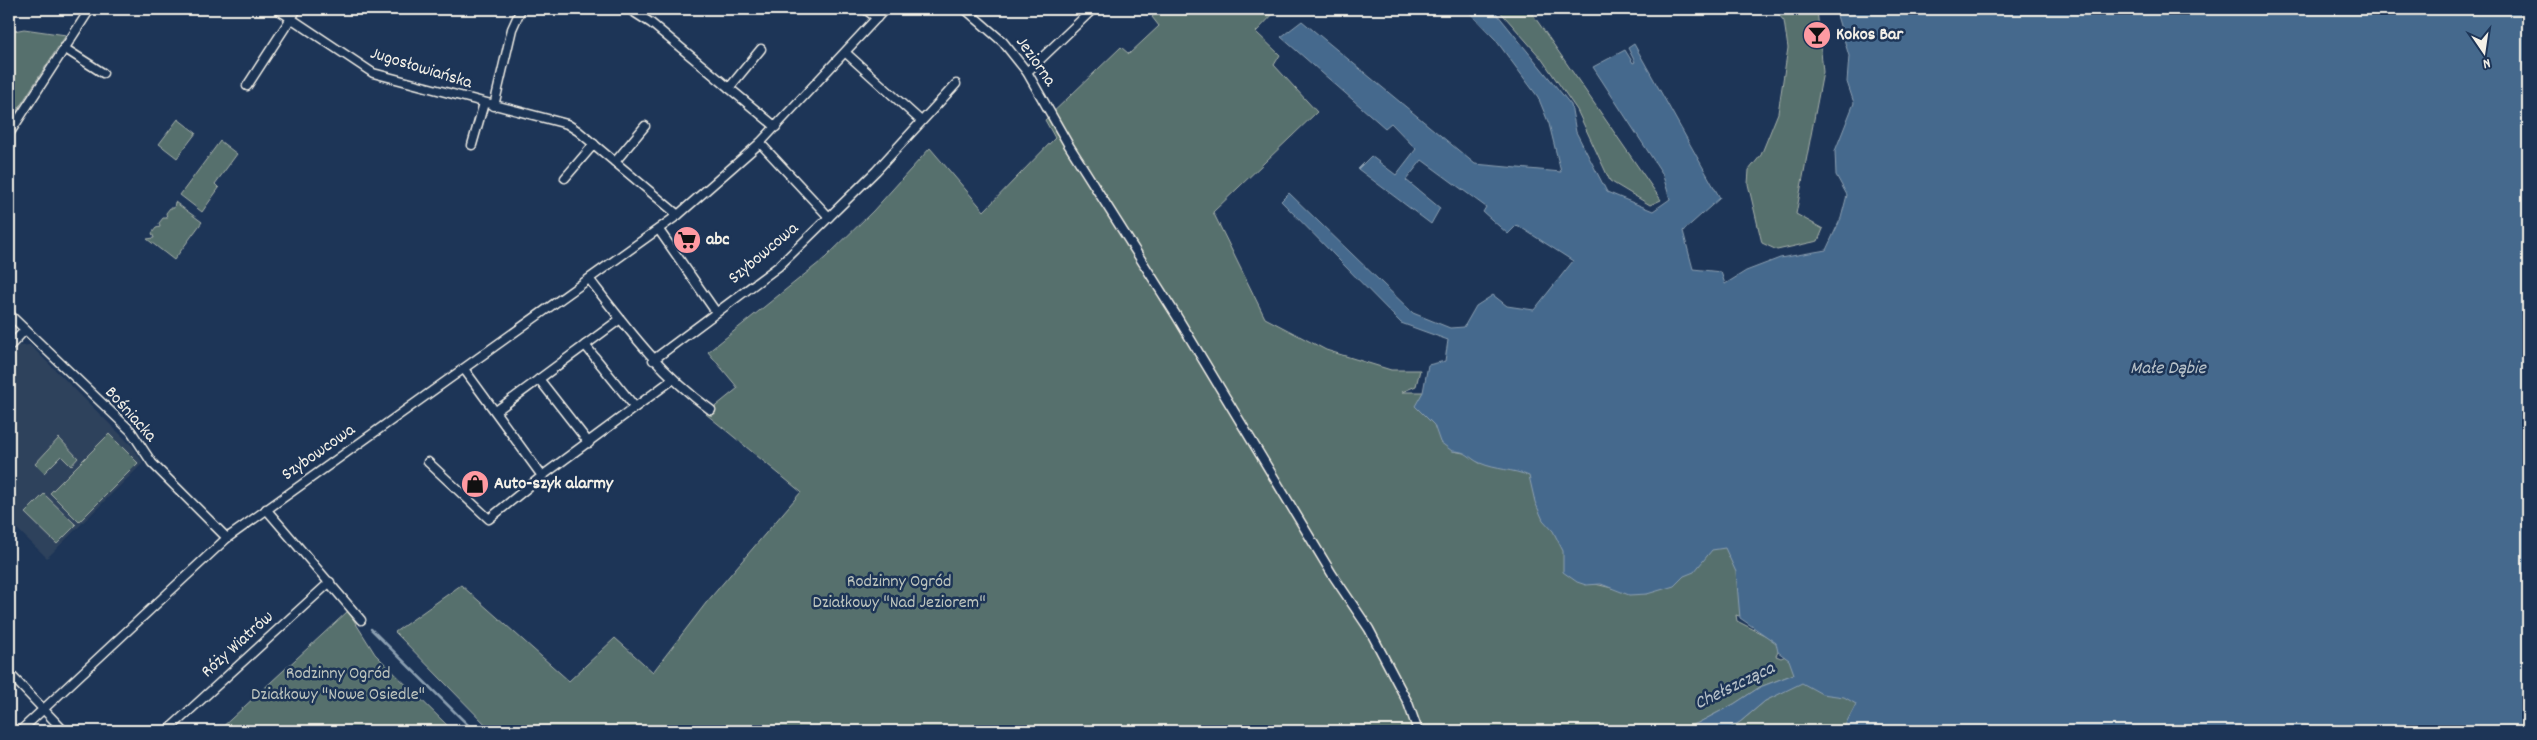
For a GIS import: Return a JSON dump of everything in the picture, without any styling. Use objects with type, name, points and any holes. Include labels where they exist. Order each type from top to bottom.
[{"type":"street","points":[[9,134],[90,9]]},
{"type":"street","name":"Jugosłowiańska","points":[[277,9],[373,74],[567,124],[594,144],[678,215]]},
{"type":"street","points":[[247,86],[297,9]]},
{"type":"street","points":[[494,106],[510,36],[521,9]]},
{"type":"street","points":[[629,9],[641,15],[776,127]]},
{"type":"street","points":[[865,9],[876,18]]},
{"type":"street","name":"Szybowcowa","points":[[20,731],[227,538],[590,280],[678,215],[760,143],[885,9]]},
{"type":"street","name":"Jeziorna","points":[[965,9],[1003,42],[1027,72],[1068,144],[1176,315],[1332,574],[1369,629],[1408,703],[1418,731]]},
{"type":"street","points":[[1027,72],[1093,9]]},
{"type":"street","points":[[64,48],[103,73]]},
{"type":"street","points":[[730,88],[761,49]]},
{"type":"street","points":[[846,52],[921,121]]},
{"type":"street","name":"Szybowcowa","points":[[653,360],[779,266],[876,171],[956,84]]},
{"type":"street","name":"Jugosłowiańska","points":[[472,145],[484,103]]},
{"type":"street","points":[[615,162],[645,126]]},
{"type":"street","points":[[760,143],[829,217]]},
{"type":"street","points":[[565,178],[594,144]]},
{"type":"street","points":[[659,230],[716,312]]},
{"type":"street","points":[[590,280],[619,320],[653,360],[672,380],[711,410]]},
{"type":"street","name":"Bośniacka","points":[[9,314],[130,431],[152,463],[227,538]]},
{"type":"street","points":[[496,411],[619,320]]},
{"type":"street","points":[[9,347],[25,330]]},
{"type":"street","points":[[586,345],[635,407]]},
{"type":"street","points":[[464,369],[542,476]]},
{"type":"street","points":[[539,379],[589,443]]},
{"type":"street","points":[[428,462],[489,519],[542,476],[672,380]]},
{"type":"street","points":[[266,509],[361,620]]},
{"type":"street","name":"Róży Wiatrów","points":[[168,731],[330,582]]},
{"type":"street","points":[[9,673],[64,731]]},
{"type":"shaded area","points":[[30,345],[133,447],[143,463],[47,558],[9,521],[9,355],[18,346]]},
{"type":"green space","name":"Rodzinny Ogród Działkowy \"Nad Jeziorem\"","points":[[1160,9],[1278,9],[1256,32],[1280,55],[1274,65],[1317,112],[1213,212],[1265,318],[1326,350],[1391,370],[1420,370],[1416,386],[1402,392],[1423,392],[1453,451],[1469,454],[1479,463],[1520,456],[1591,583],[1612,588],[1733,495],[1744,612],[1739,616],[1736,615],[1737,621],[1782,644],[1776,656],[1781,658],[1797,651],[1794,674],[1760,687],[1734,704],[1696,724],[1671,731],[492,731],[395,632],[461,585],[569,681],[615,638],[653,672],[706,603],[801,492],[706,414],[738,388],[708,352],[825,258],[873,211],[930,148],[984,211],[1055,138],[1045,120],[1121,47],[1129,54],[1159,26],[1152,17]]},
{"type":"green space","points":[[1498,9],[1529,9],[1661,200],[1650,205],[1610,181],[1577,110],[1541,58]]},
{"type":"green space","points":[[1774,9],[1817,9],[1823,72],[1796,214],[1823,229],[1818,241],[1777,250],[1762,243],[1748,184],[1749,170],[1761,155],[1778,113],[1788,48],[1784,21]]},
{"type":"green space","points":[[24,29],[66,35],[9,123],[9,32]]},
{"type":"green space","points":[[178,119],[196,133],[177,158],[159,144]]},
{"type":"green space","points":[[220,141],[237,154],[215,184],[219,188],[202,212],[180,195]]},
{"type":"green space","points":[[175,202],[202,222],[174,260],[147,239],[154,238],[152,233],[156,228],[160,227],[159,223],[163,218],[167,218],[166,213],[170,208],[174,208]]},
{"type":"green space","points":[[109,434],[138,463],[79,522],[50,493]]},
{"type":"green space","points":[[59,438],[78,458],[71,466],[61,456],[44,473],[35,464]]},
{"type":"green space","points":[[44,494],[76,525],[57,544],[25,513]]},
{"type":"green space","name":"Rodzinny Ogród Działkowy \"Nowe Osiedle\"","points":[[348,611],[375,654],[453,731],[218,731]]},
{"type":"green space","points":[[1802,682],[1858,684],[1875,731],[1725,731],[1740,722],[1765,701]]},
{"type":"water","name":"Małe Dąbie","points":[[1466,9],[1493,9],[1571,105],[1576,132],[1607,192],[1653,211],[1670,199],[1662,173],[1593,67],[1625,50],[1633,63],[1635,62],[1628,48],[1634,44],[1720,198],[1683,231],[1693,269],[1721,272],[1725,284],[1746,271],[1780,258],[1826,250],[1841,218],[1847,195],[1836,175],[1835,151],[1854,103],[1847,82],[1849,56],[1835,9],[2528,9],[2528,731],[1842,731],[1856,704],[1844,697],[1822,694],[1802,683],[1765,701],[1740,722],[1725,731],[1671,731],[1696,724],[1734,704],[1760,687],[1794,674],[1789,660],[1778,652],[1776,643],[1740,618],[1736,572],[1725,548],[1712,550],[1694,572],[1684,576],[1674,586],[1647,594],[1629,595],[1601,584],[1586,585],[1577,582],[1563,572],[1563,551],[1553,531],[1543,520],[1535,502],[1529,476],[1492,467],[1476,461],[1465,453],[1452,451],[1440,442],[1434,425],[1415,406],[1423,392],[1428,365],[1445,361],[1448,340],[1401,323],[1281,201],[1289,193],[1413,313],[1450,328],[1464,327],[1476,306],[1493,295],[1507,306],[1534,310],[1573,261],[1517,225],[1508,234],[1483,212],[1486,207],[1422,160],[1406,180],[1440,208],[1431,224],[1358,169],[1371,156],[1396,175],[1416,149],[1391,123],[1385,128],[1281,37],[1302,21],[1475,164],[1561,172],[1549,124],[1538,97],[1495,39]]},
{"type":"waterway","points":[[371,629],[474,731]]},
{"type":"place","name":"Kokos Bar","points":[[1817,35]]},
{"type":"place","name":"abc","points":[[687,240]]},
{"type":"place","name":"Auto-szyk alarmy","points":[[475,484]]},
{"type":"water label","name":"Chełszcząca","points":[[1735,687]]}]
